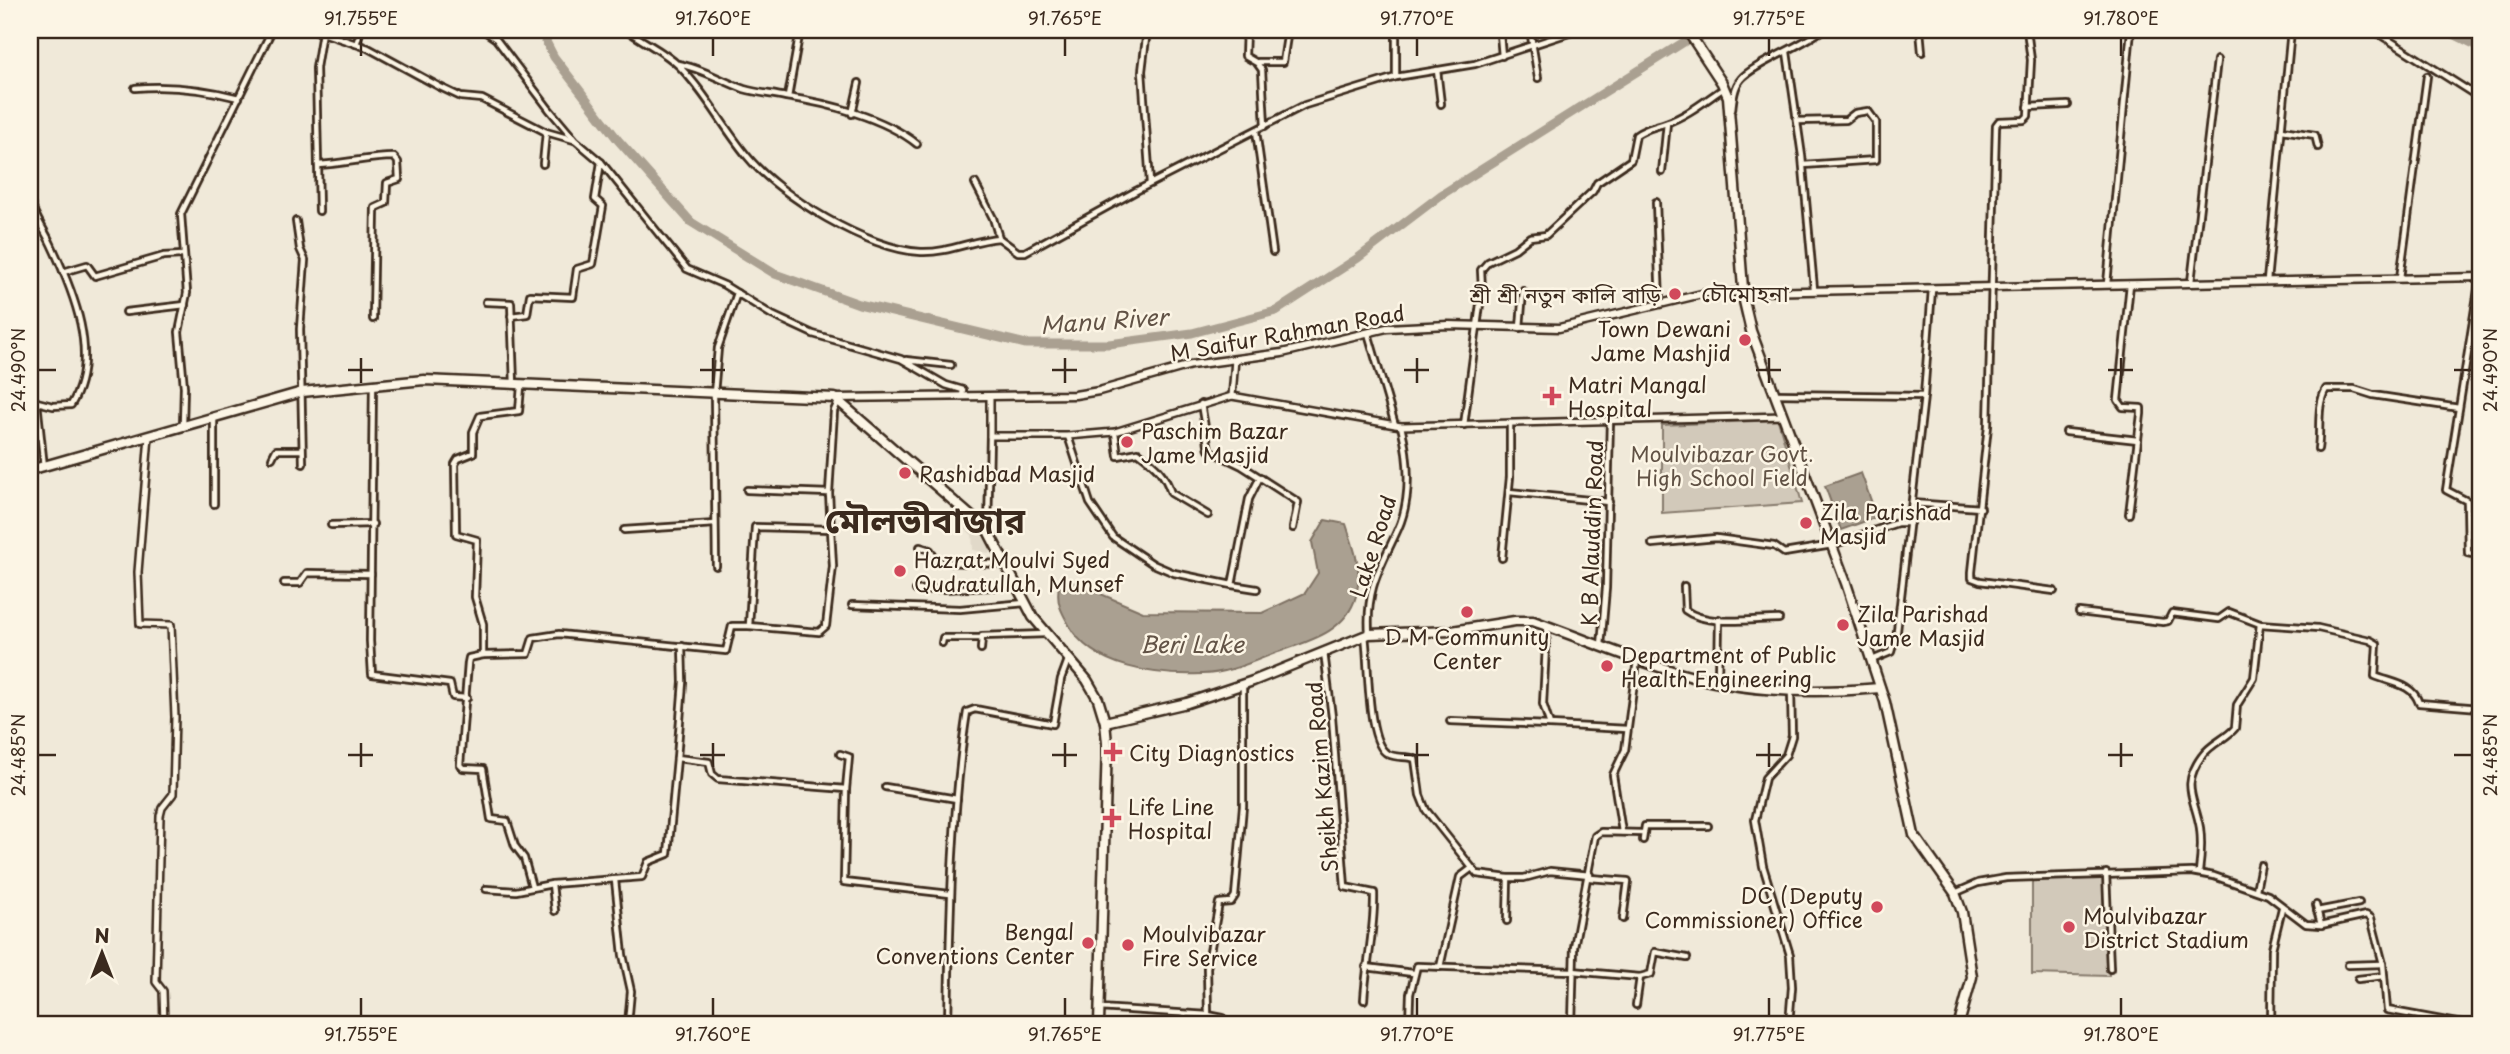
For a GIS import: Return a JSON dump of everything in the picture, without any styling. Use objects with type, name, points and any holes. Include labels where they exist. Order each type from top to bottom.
[{"type":"highway","points":[[1687,30],[1723,86],[1730,132],[1743,291],[1751,331],[1832,545],[1871,660],[1914,835],[1955,893],[1962,912],[1972,976],[1959,1024]]},
{"type":"highway","points":[[30,470],[214,415],[302,392],[373,384],[424,380],[837,399],[988,531],[1016,586],[1045,634],[1087,680],[1105,722],[1107,798],[1101,868],[1099,1024]]},
{"type":"highway","points":[[1105,722],[1187,703],[1367,635],[1452,631],[1515,621],[1533,621],[1671,671],[1718,680],[1791,692],[1880,688]]},
{"type":"main road","name":"M Saifur Rahman Road","points":[[837,399],[1100,391],[1191,365],[1282,353],[1387,328],[1559,328],[1706,293],[1933,286],[2480,277]]},
{"type":"street","points":[[183,425],[184,387],[179,338],[187,293],[179,222],[182,208],[272,30]]},
{"type":"street","points":[[314,30],[356,44],[461,97],[482,99],[546,132],[575,140]]},
{"type":"street","points":[[356,44],[361,30]]},
{"type":"street","points":[[483,30],[496,39],[575,140],[601,162],[687,269],[813,334],[901,359],[951,365]]},
{"type":"street","points":[[627,30],[635,32],[677,64],[749,158],[789,193],[854,233],[880,245],[918,252],[946,252],[999,238]]},
{"type":"street","points":[[788,97],[800,30]]},
{"type":"street","points":[[1147,30],[1142,71],[1150,183]]},
{"type":"street","points":[[1247,30],[1245,56],[1258,63],[1262,70],[1265,126]]},
{"type":"street","points":[[1258,63],[1283,61],[1288,30]]},
{"type":"street","points":[[1395,30],[1396,77]]},
{"type":"street","points":[[1502,56],[1500,32],[1505,30]]},
{"type":"street","points":[[1530,30],[1538,78]]},
{"type":"street","points":[[975,183],[993,218],[999,238],[1018,252],[1032,251],[1072,225],[1150,183],[1305,105],[1396,77],[1502,56],[1578,30]]},
{"type":"street","points":[[1730,132],[1733,97],[1742,76],[1822,30]]},
{"type":"street","points":[[1920,30],[1922,52]]},
{"type":"street","points":[[2027,30],[2031,60],[2027,118],[1999,121],[1996,124],[1989,426],[1972,578],[2054,591]]},
{"type":"street","points":[[2107,284],[2131,30]]},
{"type":"street","points":[[2267,281],[2291,30]]},
{"type":"street","points":[[2373,30],[2480,98]]},
{"type":"street","points":[[319,211],[316,68],[322,32]]},
{"type":"street","points":[[1787,52],[1803,165],[1814,289]]},
{"type":"street","points":[[2191,282],[2217,60]]},
{"type":"street","points":[[677,64],[693,66],[741,88],[880,120],[899,129],[917,144]]},
{"type":"street","points":[[1437,70],[1441,104]]},
{"type":"street","points":[[2400,278],[2427,75]]},
{"type":"street","points":[[852,114],[859,83]]},
{"type":"street","points":[[135,88],[162,86],[203,89],[239,98]]},
{"type":"street","points":[[1464,425],[1481,270],[1488,262],[1515,249],[1530,237],[1546,234],[1592,191],[1597,183],[1631,160],[1636,135],[1650,126],[1667,123],[1723,86]]},
{"type":"street","points":[[2028,107],[2068,105]]},
{"type":"street","points":[[1797,121],[1846,120],[1855,113],[1868,111],[1876,122],[1877,160],[1803,165]]},
{"type":"street","points":[[1662,172],[1667,123]]},
{"type":"street","points":[[2282,130],[2315,135],[2318,147]]},
{"type":"street","points":[[1256,131],[1273,252]]},
{"type":"street","points":[[543,164],[546,132]]},
{"type":"street","points":[[318,164],[353,162],[366,157],[397,158],[399,179],[387,183],[387,201],[377,205],[375,210],[373,319]]},
{"type":"street","points":[[511,316],[527,314],[530,295],[573,297],[577,269],[593,264],[603,206],[595,200],[601,162]]},
{"type":"street","points":[[30,200],[63,271],[84,343],[85,377],[71,405],[53,406],[37,402],[30,397]]},
{"type":"street","points":[[1656,202],[1660,303]]},
{"type":"street","points":[[296,221],[300,249],[305,260],[300,329],[303,464]]},
{"type":"street","points":[[63,271],[87,265],[95,276],[164,256],[182,254]]},
{"type":"street","points":[[2480,277],[2446,492],[2467,501],[2468,553],[2480,556]]},
{"type":"street","points":[[2129,514],[2141,408],[2123,407],[2118,400],[2130,284]]},
{"type":"street","points":[[1871,660],[1886,656],[1893,645],[1910,523],[1933,286]]},
{"type":"street","points":[[1520,328],[1523,290]]},
{"type":"street","points":[[716,566],[714,394],[718,348],[737,293]]},
{"type":"street","points":[[483,655],[483,624],[475,597],[477,540],[456,534],[455,464],[458,459],[473,453],[473,432],[480,416],[519,411],[509,302],[486,302]]},
{"type":"street","points":[[127,312],[185,305]]},
{"type":"street","name":"Lake Road","points":[[1368,333],[1408,459],[1406,493],[1399,527],[1371,587],[1367,606],[1370,702],[1381,747],[1390,755],[1415,759],[1420,794],[1426,810],[1472,868]]},
{"type":"street","points":[[901,359],[946,385],[963,390],[962,396]]},
{"type":"street","points":[[1232,396],[1235,359]]},
{"type":"street","points":[[373,384],[372,674],[450,684],[453,697],[467,698]]},
{"type":"street","points":[[2318,449],[2320,406],[2326,389],[2354,389],[2373,395],[2459,408]]},
{"type":"street","points":[[1775,394],[1924,396]]},
{"type":"street","points":[[988,531],[990,396]]},
{"type":"street","points":[[990,436],[1068,436],[1115,432],[1232,396],[1398,426],[1784,416]]},
{"type":"street","points":[[532,887],[524,858],[515,846],[507,821],[491,819],[483,769],[463,768],[460,765],[469,658],[528,654],[533,638],[555,637],[559,634],[726,651],[732,626],[823,630],[829,608],[833,566],[829,493],[837,399]]},
{"type":"street","points":[[37,402],[44,468]]},
{"type":"street","points":[[1201,404],[1209,450],[1298,502],[1293,528]]},
{"type":"street","points":[[214,415],[214,504]]},
{"type":"street","name":"K B Alauddin Road","points":[[1601,646],[1609,502],[1610,420]]},
{"type":"street","points":[[1502,558],[1509,492],[1510,423]]},
{"type":"street","points":[[1115,432],[1118,456],[1138,452],[1159,469],[1169,482],[1169,491],[1208,514]]},
{"type":"street","points":[[2066,432],[2138,440]]},
{"type":"street","points":[[149,436],[138,572],[140,624],[171,625],[175,717],[173,794],[162,808],[160,816],[156,982],[163,991],[164,1024]]},
{"type":"street","points":[[1068,436],[1090,503],[1113,537],[1153,564],[1174,572],[1257,589]]},
{"type":"street","points":[[272,458],[276,450],[301,450]]},
{"type":"street","points":[[1232,584],[1249,499],[1259,477]]},
{"type":"street","points":[[747,490],[829,493]]},
{"type":"street","points":[[1509,492],[1609,502]]},
{"type":"street","points":[[1912,503],[1981,508]]},
{"type":"street","points":[[1653,544],[1716,538],[1774,546],[1784,553],[1832,545],[1896,523],[1910,523]]},
{"type":"street","points":[[331,525],[373,524]]},
{"type":"street","points":[[624,530],[715,524]]},
{"type":"street","points":[[749,626],[755,527],[831,529]]},
{"type":"street","points":[[920,547],[930,550],[935,559],[942,562],[1004,564]]},
{"type":"street","points":[[284,583],[300,583],[307,572],[371,574]]},
{"type":"street","points":[[916,590],[1016,586]]},
{"type":"street","points":[[1684,586],[1685,610],[1699,617],[1779,619]]},
{"type":"street","points":[[852,605],[960,609],[1026,603]]},
{"type":"street","points":[[2079,612],[2163,622],[2168,621],[2172,612],[2219,619],[2225,612],[2229,612],[2260,624],[2318,628],[2374,641],[2377,650],[2375,676],[2405,686],[2414,692],[2420,703],[2480,708]]},
{"type":"street","points":[[1718,680],[1719,619]]},
{"type":"street","points":[[2199,872],[2202,850],[2200,826],[2189,797],[2193,769],[2213,742],[2235,728],[2237,705],[2254,678],[2260,624]]},
{"type":"street","points":[[1548,626],[1543,704],[1550,725]]},
{"type":"street","points":[[942,643],[943,638],[1045,634]]},
{"type":"street","points":[[981,638],[981,649]]},
{"type":"street","points":[[486,889],[516,891],[552,884],[642,877],[648,862],[668,854],[677,758],[682,646]]},
{"type":"street","name":"Sheikh Kazim Road","points":[[1324,651],[1332,717],[1345,887],[1374,893],[1372,944],[1366,967],[1364,1000]]},
{"type":"street","points":[[1622,832],[1613,775],[1625,750],[1637,659]]},
{"type":"street","points":[[948,1024],[950,894],[967,712],[975,709],[1053,724],[1060,679],[1068,660]]},
{"type":"street","points":[[1208,1015],[1207,968],[1219,903],[1231,902],[1237,882],[1245,771],[1243,684]]},
{"type":"street","points":[[1789,1024],[1792,987],[1790,955],[1763,866],[1755,820],[1765,778],[1786,755],[1792,736],[1791,692]]},
{"type":"street","points":[[1450,721],[1627,729]]},
{"type":"street","points":[[840,754],[849,757],[844,882],[950,894]]},
{"type":"street","points":[[677,758],[709,762],[712,774],[719,779],[846,789]]},
{"type":"street","points":[[885,787],[957,799]]},
{"type":"street","points":[[1643,840],[1643,833],[1648,826],[1708,826]]},
{"type":"street","points":[[1572,1024],[1572,971],[1597,833],[1643,833]]},
{"type":"street","points":[[2256,890],[2261,865]]},
{"type":"street","points":[[1440,967],[1460,877],[1472,868],[1480,875],[1508,878],[1524,878],[1550,871],[1628,881],[1623,919]]},
{"type":"street","points":[[1955,893],[1978,883],[2006,878],[2199,872],[2256,890],[2306,923],[2321,925],[2366,915],[2371,918],[2383,964],[2389,1011],[2463,1024]]},
{"type":"street","points":[[2106,873],[2110,969]]},
{"type":"street","points":[[1507,921],[1508,878]]},
{"type":"street","points":[[615,880],[622,955],[631,991],[628,1024]]},
{"type":"street","points":[[552,884],[555,911]]},
{"type":"street","points":[[2317,911],[2359,903]]},
{"type":"street","points":[[2316,905],[2321,925]]},
{"type":"street","points":[[2271,1024],[2272,949],[2282,908]]},
{"type":"street","points":[[1409,1024],[1413,973],[1417,966],[1572,971],[1640,977],[1651,974],[1654,952],[1687,958]]},
{"type":"street","points":[[2348,965],[2383,964]]},
{"type":"street","points":[[1366,967],[1413,973]]},
{"type":"street","points":[[2358,979],[2384,976]]},
{"type":"street","points":[[1636,1005],[1640,977]]},
{"type":"street","points":[[1099,1008],[1208,1015],[1223,1018],[1224,1024]]},
{"type":"shaded area","points":[[969,524],[994,550],[989,553],[973,550],[972,535],[965,529]]},
{"type":"green space","name":"Moulvibazar Govt. High School Field","points":[[1778,420],[1802,503],[1662,513],[1662,425]]},
{"type":"green space","name":"Moulvibazar District Stadium","points":[[2104,876],[2109,976],[2032,974],[2032,879]]},
{"type":"water","points":[[1861,473],[1877,517],[1841,530],[1825,486]]},
{"type":"water","name":"Beri Lake","points":[[1325,520],[1346,524],[1355,551],[1359,577],[1351,608],[1335,627],[1325,633],[1241,666],[1221,672],[1185,674],[1147,671],[1128,666],[1093,651],[1080,640],[1060,606],[1059,586],[1073,582],[1143,612],[1262,613],[1305,593],[1318,573],[1312,542]]},
{"type":"waterway","name":"Manu River","points":[[540,30],[554,57],[618,140],[691,222],[775,274],[859,304],[1026,344],[1109,344],[1192,333],[1276,311],[1358,258],[1441,195],[1703,30]]},
{"type":"waterway","name":"Manu River","points":[[2445,30],[2480,47]]},
{"type":"place","name":"শ্রী শ্রী নতুন কালি বাড়ি","points":[[1675,294]]},
{"type":"place","name":"Town Dewani Jame Mashjid","points":[[1745,340]]},
{"type":"place","name":"Matri Mangal Hospital","points":[[1552,396]]},
{"type":"place","name":"Paschim Bazar Jame Masjid","points":[[1127,442]]},
{"type":"place","name":"Rashidbad Masjid","points":[[905,473]]},
{"type":"place","name":"Zila Parishad Masjid","points":[[1806,523]]},
{"type":"place","name":"Hazrat Moulvi Syed Qudratullah, Munsef","points":[[900,571]]},
{"type":"place","name":"D M Community Center","points":[[1467,612]]},
{"type":"place","name":"Zila Parishad Jame Masjid","points":[[1843,625]]},
{"type":"place","name":"Department of Public Health Engineering","points":[[1607,666]]},
{"type":"place","name":"City Diagnostics","points":[[1113,752]]},
{"type":"place","name":"Life Line Hospital","points":[[1112,818]]},
{"type":"place","name":"DC (Deputy Commissioner) Office","points":[[1877,907]]},
{"type":"place","name":"Moulvibazar District Stadium","points":[[2069,927]]},
{"type":"place","name":"Bengal Conventions Center","points":[[1088,943]]},
{"type":"place","name":"Moulvibazar Fire Service","points":[[1128,945]]},
{"type":"district","name":"চৌমোহনা","points":[[1745,292]]},
{"type":"district","name":"মৌলভীবাজার","points":[[925,518]]}]
